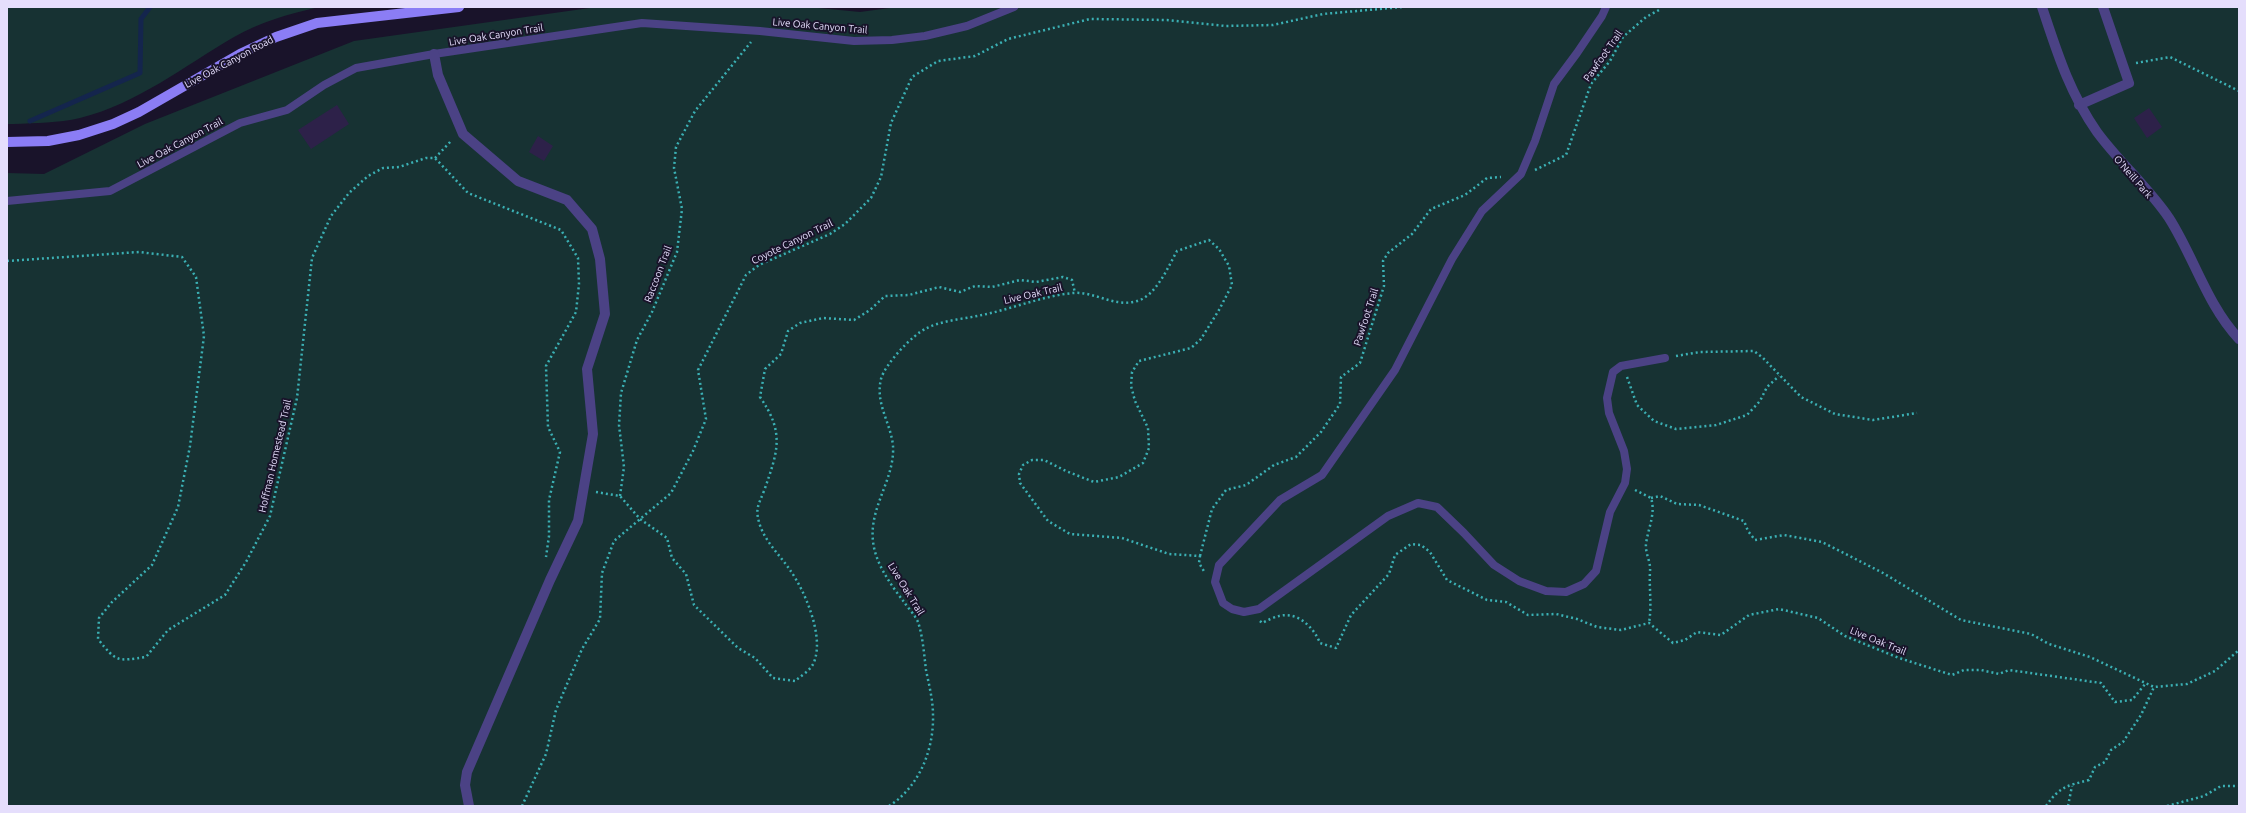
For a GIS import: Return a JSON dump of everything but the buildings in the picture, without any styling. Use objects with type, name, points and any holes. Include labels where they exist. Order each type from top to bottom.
[{"type":"main road","name":"Live Oak Canyon Road","points":[[7,142],[48,141],[79,135],[113,124],[138,112],[240,54],[276,37],[317,23],[459,7]]},
{"type":"street","name":"O'Neill Park","points":[[2042,7],[2066,77],[2079,105],[2116,157],[2168,218],[2218,311],[2239,339]]},
{"type":"street","points":[[2079,105],[2129,83],[2104,7]]},
{"type":"street","points":[[434,54],[438,75],[463,134],[518,181],[567,200],[592,230],[600,259],[605,314],[587,369],[593,434],[578,521],[550,580],[467,772],[465,785],[469,806]]},
{"type":"lane","name":"Live Oak Canyon Trail","points":[[7,201],[110,191],[240,122],[287,110],[324,85],[356,68],[434,54],[642,23],[760,31],[854,41],[892,40],[925,36],[967,26],[1014,7]]},
{"type":"lane","points":[[1606,7],[1602,16],[1582,47],[1554,84],[1535,141],[1521,174],[1482,211],[1452,259],[1395,370],[1322,475],[1280,500],[1226,556],[1216,572],[1215,582],[1223,604],[1232,610],[1244,612],[1259,609],[1388,516],[1418,503],[1437,507],[1464,533],[1494,566],[1519,581],[1546,591],[1566,592],[1584,584],[1596,571],[1610,512],[1625,483],[1627,469],[1624,451],[1609,413],[1607,398],[1613,372],[1621,366],[1665,358]]},
{"type":"path","name":"Coyote Canyon Trail","points":[[522,806],[546,754],[559,704],[582,649],[600,619],[602,573],[614,541],[671,493],[693,451],[706,419],[698,370],[746,275],[760,265],[830,234],[845,224],[871,198],[881,177],[891,123],[912,77],[938,61],[975,56],[1008,39],[1090,19],[1167,20],[1225,26],[1273,25],[1324,14],[1402,7]]},
{"type":"path","name":"Pawfoot Trail","points":[[1200,556],[1212,509],[1226,490],[1246,485],[1274,465],[1296,457],[1321,432],[1340,404],[1341,377],[1360,363],[1384,286],[1383,261],[1388,253],[1412,234],[1431,209],[1466,195],[1487,178],[1521,174],[1538,169],[1566,154],[1592,84],[1610,61],[1623,37],[1646,17],[1659,10],[1659,7]]},
{"type":"path","name":"Raccoon Trail","points":[[620,496],[624,467],[619,426],[621,393],[637,340],[652,312],[677,252],[682,209],[674,168],[676,147],[695,111],[760,31]]},
{"type":"path","points":[[2123,64],[2170,57],[2239,91]]},
{"type":"path","points":[[463,134],[452,140],[435,158],[468,193],[561,230],[578,258],[579,284],[576,312],[546,366],[548,427],[560,452],[549,500],[549,536],[545,560]]},
{"type":"path","name":"Hoffman Homestead Trail","points":[[7,262],[139,252],[182,258],[196,277],[204,336],[190,446],[178,507],[152,565],[112,602],[99,618],[98,639],[112,657],[122,660],[146,657],[168,630],[225,595],[246,562],[270,516],[297,398],[312,258],[331,216],[349,193],[368,176],[383,168],[400,167],[426,158],[435,158]]},
{"type":"path","name":"Live Oak Trail","points":[[889,806],[903,797],[922,770],[929,743],[933,715],[922,639],[917,620],[892,587],[878,559],[873,541],[873,522],[892,466],[893,445],[879,398],[881,377],[899,351],[925,329],[953,320],[983,315],[1030,302],[1075,293],[1120,303],[1138,301],[1151,292],[1166,271],[1177,251],[1209,240],[1219,249],[1229,266],[1232,285],[1201,339],[1191,348],[1139,361],[1132,372],[1131,386],[1135,401],[1148,428],[1149,448],[1143,463],[1119,477],[1094,482],[1066,471],[1044,460],[1032,460],[1023,465],[1019,474],[1020,483],[1048,521],[1070,534],[1122,538],[1169,554],[1200,556]]},
{"type":"path","points":[[584,490],[620,496],[640,519],[667,538],[672,558],[686,574],[694,605],[738,648],[755,658],[773,678],[795,681],[810,669],[815,659],[816,628],[792,572],[767,540],[759,523],[757,505],[764,492],[777,444],[777,428],[771,412],[760,397],[761,390],[765,369],[781,354],[788,332],[800,323],[823,318],[854,320],[870,310],[885,296],[909,295],[939,286],[960,292],[975,286],[992,287],[1020,280],[1036,282],[1063,277],[1072,280],[1075,293]]},
{"type":"path","points":[[1665,358],[1700,352],[1754,351],[1763,358],[1801,397],[1835,414],[1873,420],[1917,413]]},
{"type":"path","points":[[1621,366],[1631,384],[1637,405],[1654,421],[1676,429],[1716,425],[1747,415],[1760,401],[1767,386],[1779,376]]},
{"type":"path","points":[[1244,612],[1247,616],[1262,622],[1281,615],[1301,619],[1315,632],[1320,643],[1336,648],[1351,615],[1389,574],[1395,555],[1411,544],[1421,545],[1430,552],[1447,580],[1487,600],[1506,602],[1528,615],[1556,614],[1577,619],[1597,627],[1621,630],[1649,623],[1652,604],[1648,579],[1650,571],[1646,546],[1654,507],[1651,498],[1625,483]]},
{"type":"path","points":[[1651,498],[1660,496],[1676,504],[1699,505],[1730,515],[1744,521],[1748,531],[1755,540],[1784,535],[1822,542],[1883,573],[1961,620],[2031,634],[2049,644],[2090,657],[2154,687],[2187,684],[2215,671],[2239,650]]},
{"type":"path","points":[[1200,556],[1199,563],[1215,582]]},
{"type":"path","name":"Live Oak Trail","points":[[1649,623],[1673,643],[1685,640],[1698,632],[1721,635],[1749,615],[1779,609],[1818,618],[1845,636],[1899,658],[1952,675],[1964,670],[1981,670],[1999,674],[2009,670],[2083,680],[2101,683],[2115,702],[2132,700],[2146,683]]},
{"type":"path","points":[[2046,806],[2056,792],[2064,787],[2089,780],[2095,767],[2105,762],[2111,750],[2123,742],[2141,715],[2154,687]]},
{"type":"path","points":[[2068,806],[2072,786]]},
{"type":"path","points":[[2167,806],[2204,796],[2221,786],[2239,786]]},
{"type":"green space","points":[[7,7],[319,7],[275,19],[254,27],[215,48],[141,94],[101,112],[63,121],[7,124]]},
{"type":"green space","points":[[597,7],[808,7],[860,12],[897,7],[2239,7],[2239,806],[7,806],[7,173],[44,174],[145,124],[354,41]]},
{"type":"waterway","points":[[30,121],[140,73],[141,19],[150,7]]}]
